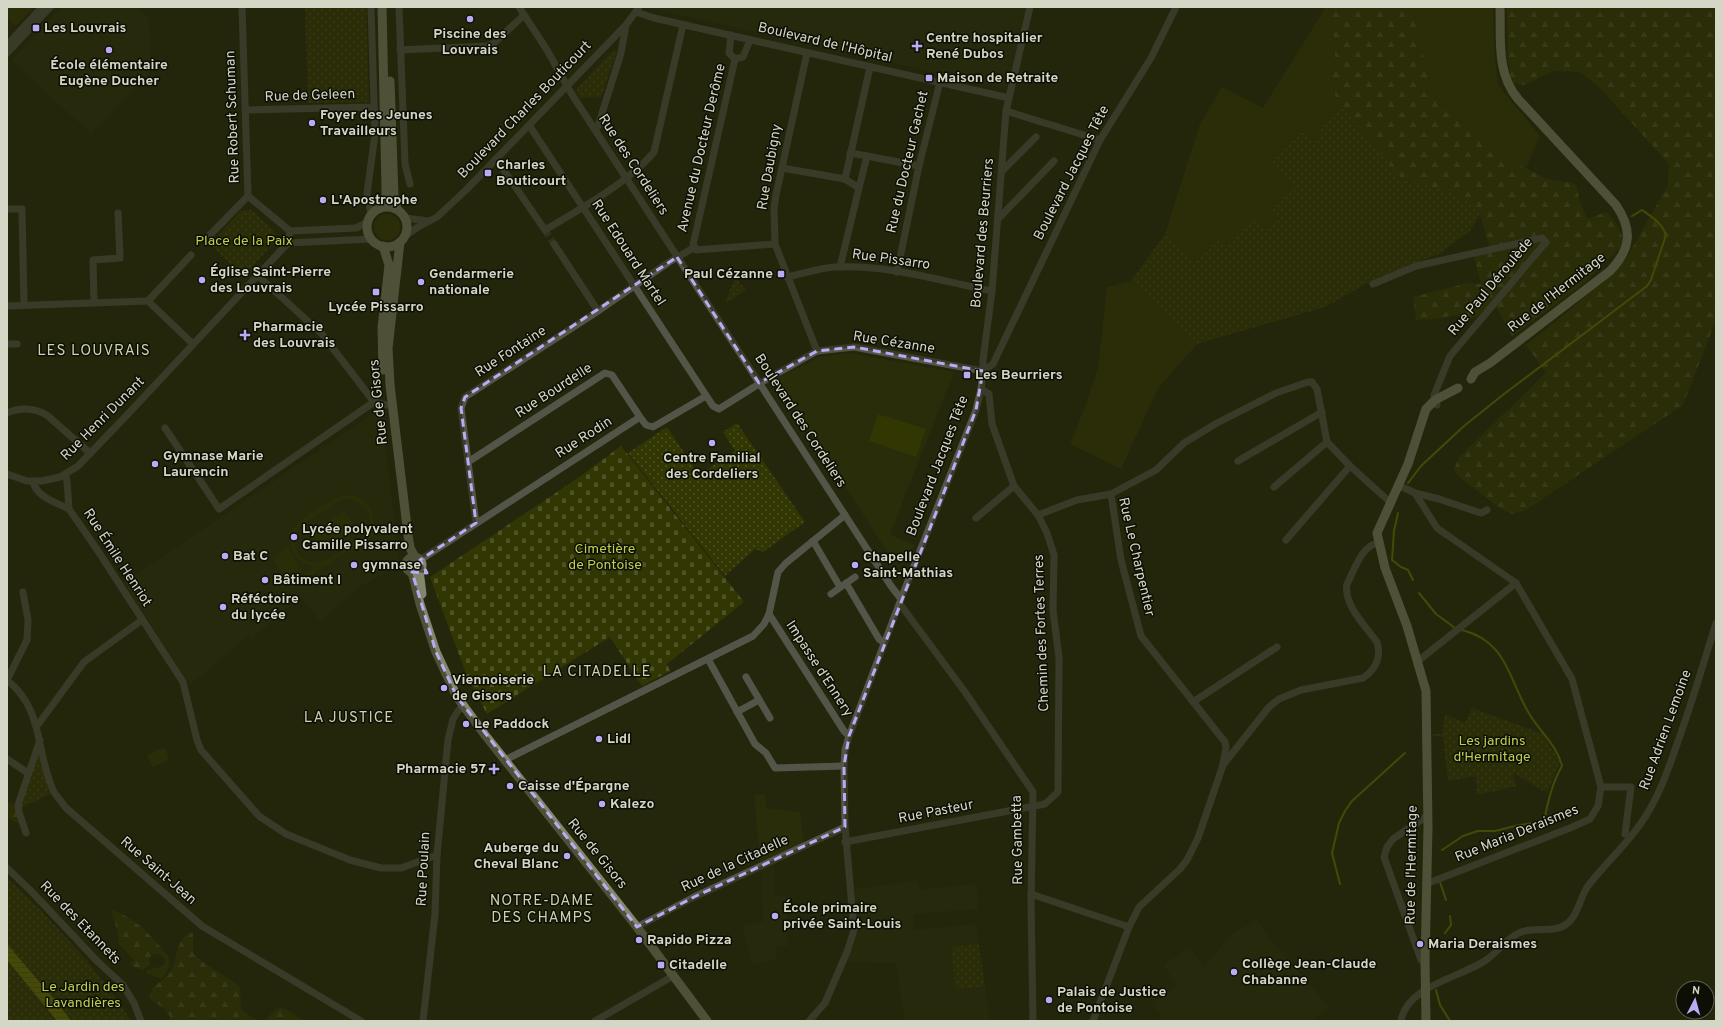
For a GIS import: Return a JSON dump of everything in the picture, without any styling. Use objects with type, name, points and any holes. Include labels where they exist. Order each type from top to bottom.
[{"type":"main road","points":[[382,7],[386,196],[380,208],[370,218],[367,228],[371,239],[377,244],[389,247],[402,239],[407,224],[405,218],[397,209],[394,196],[388,7]]},
{"type":"main road","name":"Rue de l'Hermitage","points":[[1426,1021],[1426,884],[1428,872],[1426,689],[1407,626],[1386,571],[1377,533],[1378,529],[1391,503],[1422,425],[1436,403],[1486,369],[1490,363],[1610,271],[1620,260],[1627,242],[1626,222],[1616,205],[1518,100],[1509,86],[1502,69],[1500,7]]},
{"type":"main road","points":[[380,208],[388,207],[397,209]]},
{"type":"main road","name":"Rue de Gisors","points":[[402,239],[389,334],[389,366],[408,540],[412,558]]},
{"type":"main road","name":"Rue de Gisors","points":[[383,246],[389,265],[382,349],[387,405],[402,539],[412,558]]},
{"type":"main road","points":[[412,558],[421,566],[415,571],[406,567],[406,563],[412,558]]},
{"type":"main road","name":"Rue de Gisors","points":[[415,571],[441,650],[464,705],[477,725],[637,927],[707,1021]]},
{"type":"street","points":[[7,45],[42,7]]},
{"type":"street","points":[[7,53],[50,7]]},
{"type":"street","name":"Rue Robert Schuman","points":[[242,7],[248,196],[290,231]]},
{"type":"street","points":[[371,7],[375,134],[368,194],[370,218],[356,228],[290,231],[288,243],[371,239]]},
{"type":"street","points":[[399,7],[404,164],[410,184]]},
{"type":"street","name":"Rue des Cordeliers","points":[[518,7],[547,50],[567,86],[625,178],[678,257]]},
{"type":"street","name":"Boulevard des Beurriers","points":[[983,371],[983,360],[992,291],[1006,111],[1030,7]]},
{"type":"street","name":"Boulevard Jacques Tête","points":[[809,1021],[826,1003],[847,952],[854,930],[845,842],[844,766],[845,750],[849,736],[976,410],[981,389],[983,371],[993,364],[1100,140],[1151,58],[1176,7]]},
{"type":"street","name":"Boulevard de l'Hôpital","points":[[637,9],[654,18],[683,25],[1009,98]]},
{"type":"street","name":"Boulevard Charles Bouticourt","points":[[402,239],[428,221],[437,217],[496,159],[626,25],[637,9]]},
{"type":"street","points":[[400,50],[487,46],[494,43],[524,15]]},
{"type":"street","points":[[595,129],[598,126],[621,53],[626,25]]},
{"type":"street","points":[[496,159],[545,230],[583,207],[625,178],[646,161],[654,152],[683,25]]},
{"type":"street","name":"Avenue du Docteur Derôme","points":[[731,35],[729,53],[735,59]]},
{"type":"street","name":"Avenue du Docteur Derôme","points":[[735,59],[743,57],[750,40]]},
{"type":"street","name":"Rue Daubigny","points":[[807,53],[774,209],[775,244],[817,351]]},
{"type":"street","name":"Avenue du Docteur Derôme","points":[[678,257],[694,247],[693,245],[735,59]]},
{"type":"street","points":[[845,179],[870,67]]},
{"type":"street","name":"Rue du Docteur Gachet","points":[[897,272],[919,166],[940,82]]},
{"type":"street","name":"Rue de Geleen","points":[[246,110],[374,107]]},
{"type":"street","points":[[1006,111],[1100,140]]},
{"type":"street","name":"Rue Edouard Martel","points":[[529,125],[706,396]]},
{"type":"street","points":[[1002,171],[1036,137]]},
{"type":"street","points":[[850,153],[919,166]]},
{"type":"street","points":[[840,267],[867,156]]},
{"type":"street","points":[[998,219],[1054,161]]},
{"type":"street","points":[[393,169],[404,164]]},
{"type":"street","points":[[782,168],[845,179],[859,188]]},
{"type":"street","points":[[208,237],[248,196]]},
{"type":"street","points":[[7,209],[22,209],[24,305]]},
{"type":"street","points":[[94,303],[93,260],[120,258],[118,212]]},
{"type":"street","points":[[405,218],[428,221]]},
{"type":"street","name":"Rue Paul Déroulède","points":[[1373,284],[1416,266],[1542,238],[1546,242],[1450,356],[1434,394],[1436,403]]},
{"type":"street","name":"Rue Henri Dunant","points":[[33,481],[51,479],[65,474],[78,466],[288,243]]},
{"type":"street","points":[[554,244],[598,311]]},
{"type":"street","points":[[694,247],[696,250],[775,244]]},
{"type":"street","points":[[7,306],[148,301],[191,254]]},
{"type":"street","name":"Rue Fontaine","points":[[476,523],[461,408],[465,397],[678,257]]},
{"type":"street","name":"Boulevard des Cordeliers","points":[[678,257],[900,602]]},
{"type":"street","name":"Rue Pissarro","points":[[787,277],[833,267],[869,268],[897,272],[992,291]]},
{"type":"street","points":[[257,275],[322,334],[374,402],[387,405]]},
{"type":"street","points":[[148,301],[193,344]]},
{"type":"street","points":[[7,344],[17,344]]},
{"type":"street","name":"Rue Cézanne","points":[[760,383],[817,351],[854,347],[983,371]]},
{"type":"street","name":"Rue Bourdelle","points":[[468,462],[605,373],[612,374],[640,417]]},
{"type":"street","points":[[1111,494],[1156,470],[1184,443],[1217,423],[1276,393],[1312,382],[1317,389],[1327,442],[1350,466],[1391,503]]},
{"type":"street","points":[[640,417],[646,425],[653,427],[706,396],[713,406],[719,409],[760,383]]},
{"type":"street","name":"Chemin des Fortes Terres","points":[[981,389],[989,394],[992,424],[1014,486],[1038,515],[1047,533],[1054,555],[1053,610],[1058,658],[1058,792],[1045,804],[1032,807]]},
{"type":"street","points":[[165,428],[219,509],[374,402]]},
{"type":"street","points":[[7,413],[23,408],[43,412],[90,453]]},
{"type":"street","points":[[1238,461],[1322,412]]},
{"type":"street","name":"Rue Rodin","points":[[412,558],[476,523],[640,417]]},
{"type":"street","points":[[1274,487],[1327,442]]},
{"type":"street","points":[[1286,540],[1350,466]]},
{"type":"street","points":[[7,474],[33,481]]},
{"type":"street","name":"Rue Émile Henriot","points":[[65,474],[69,509]]},
{"type":"street","name":"Rue Émile Henriot","points":[[33,481],[34,489],[38,493],[69,509],[96,548],[183,682],[197,740],[201,750],[259,816],[286,834],[367,865],[381,868],[401,868],[437,855]]},
{"type":"street","points":[[1400,481],[1415,493],[1482,512],[1486,510]]},
{"type":"street","points":[[976,518],[1014,486]]},
{"type":"street","name":"Rue Maria Deraismes","points":[[1415,493],[1437,528],[1516,583],[1572,680],[1601,786],[1598,806],[1590,818],[1563,831],[1426,884]]},
{"type":"street","name":"Rue Le Charpentier","points":[[1038,515],[1077,500],[1111,494],[1121,560],[1142,636],[1226,744],[1223,764]]},
{"type":"street","points":[[505,760],[753,636],[764,624],[769,614],[778,572],[845,515]]},
{"type":"street","points":[[813,541],[884,643]]},
{"type":"street","points":[[1093,1021],[1138,907],[1180,869],[1187,860],[1198,838],[1223,764],[1269,707],[1279,699],[1301,690],[1363,678],[1370,674],[1376,667],[1379,650],[1377,642],[1348,602],[1346,590],[1347,584],[1364,552],[1372,544],[1379,543]]},
{"type":"street","points":[[830,594],[855,577]]},
{"type":"street","points":[[1419,664],[1516,583]]},
{"type":"street","points":[[7,680],[27,640],[28,620],[23,592]]},
{"type":"street","name":"Rue Gambetta","points":[[900,602],[965,692],[1033,792],[1031,894],[1033,1021]]},
{"type":"street","name":"Impasse d'Ennery","points":[[769,614],[807,675],[820,692],[844,731],[849,736]]},
{"type":"street","points":[[37,726],[84,662],[142,620]]},
{"type":"street","name":"Rue Adrien Lemoine","points":[[1401,1021],[1403,1011],[1410,1002],[1426,990],[1486,960],[1516,934],[1528,930],[1555,929],[1571,921],[1588,887],[1625,845],[1647,814],[1654,801],[1666,775],[1686,721],[1716,623]]},
{"type":"street","points":[[1193,702],[1277,647]]},
{"type":"street","points":[[708,659],[755,744],[766,753],[775,768],[844,766]]},
{"type":"street","points":[[746,677],[770,718]]},
{"type":"street","name":"Rue Saint-Jean","points":[[7,680],[22,694],[26,701],[37,726],[51,784],[55,793],[65,807],[202,926],[361,1021]]},
{"type":"street","points":[[738,712],[759,700]]},
{"type":"street","name":"Rue Poulain","points":[[423,1021],[435,914],[437,855],[448,740],[453,720],[458,711],[464,705]]},
{"type":"street","points":[[26,834],[18,805],[40,740]]},
{"type":"street","points":[[7,759],[28,773]]},
{"type":"street","points":[[1601,786],[1631,787],[1625,834]]},
{"type":"street","name":"Rue Pasteur","points":[[845,842],[1032,807]]},
{"type":"street","points":[[1425,961],[1421,960],[1384,857],[1387,848],[1394,839],[1427,816]]},
{"type":"street","name":"Rue de la Citadelle","points":[[637,927],[694,897],[845,827]]},
{"type":"street","name":"Rue des Etannets","points":[[7,868],[31,891],[98,962],[123,985],[134,1002],[141,1021]]},
{"type":"street","points":[[1031,894],[1129,927]]},
{"type":"street","points":[[595,1021],[673,976]]},
{"type":"highlighted area","points":[[677,257],[759,383],[817,351],[854,347],[983,371],[976,410],[849,736],[844,766],[845,827],[694,897],[637,927],[457,697],[436,652],[412,572],[427,573],[420,560],[476,523],[461,408],[465,397]]},
{"type":"shaded area","points":[[62,7],[137,7],[149,19],[151,71],[91,134],[12,60]]},
{"type":"shaded area","name":"Centre hospitalier René Dubos","points":[[653,7],[1026,7],[1009,85],[1004,88],[654,9]]},
{"type":"shaded area","points":[[850,353],[954,372],[890,534],[914,545],[911,553],[890,556],[776,379],[819,357]]},
{"type":"shaded area","name":"Lycée polyvalent Camille Pissarro","points":[[379,411],[381,414],[400,566],[360,586],[320,621],[301,597],[251,639],[248,636],[190,685],[124,583]]},
{"type":"shaded area","points":[[765,794],[766,808],[800,812],[804,842],[760,862],[754,795]]},
{"type":"shaded area","name":"École primaire privée Saint-Louis","points":[[774,863],[774,896],[786,896],[788,946],[776,947],[777,959],[752,965],[743,925],[763,922],[761,869]]},
{"type":"shaded area","points":[[917,881],[918,890],[977,884],[978,909],[913,914],[913,930],[976,924],[990,1021],[905,1021],[896,963],[847,962],[858,932],[855,889]]},
{"type":"shaded area","name":"Collège Jean-Claude Chabanne","points":[[1257,920],[1270,939],[1329,1007],[1311,1021],[1159,1021],[1161,1015],[1153,1003],[1177,987],[1164,965],[1190,947],[1204,968],[1232,934]]},
{"type":"shaded area","points":[[7,944],[71,1021],[57,1021],[7,960]]},
{"type":"green space","points":[[7,7],[34,7],[15,26],[7,18]]},
{"type":"green space","points":[[305,7],[366,7],[369,102],[308,103]]},
{"type":"green space","points":[[1326,7],[1331,7],[1336,67],[1331,77],[1336,98],[1342,107],[1331,114],[1315,141],[1303,131],[1270,160],[1298,187],[1272,209],[1279,217],[1264,230],[1238,236],[1225,249],[1220,240],[1192,262],[1165,234],[1200,124],[1222,87],[1263,108]]},
{"type":"green space","points":[[1331,7],[1416,7],[1413,11],[1421,49],[1435,96],[1471,131],[1504,157],[1547,179],[1576,184],[1580,202],[1587,219],[1606,212],[1618,226],[1624,244],[1584,283],[1512,336],[1497,309],[1491,304],[1477,317],[1464,320],[1457,315],[1435,319],[1416,320],[1413,297],[1467,283],[1481,284],[1474,256],[1491,252],[1480,214],[1457,194],[1401,178],[1336,98],[1331,77],[1336,67]]},
{"type":"green space","points":[[1416,7],[1493,7],[1494,48],[1498,85],[1540,136],[1526,168],[1504,157],[1471,131],[1435,95],[1421,49],[1413,11]]},
{"type":"green space","points":[[1507,7],[1716,7],[1716,320],[1683,405],[1526,510],[1512,514],[1501,509],[1458,476],[1454,469],[1459,457],[1546,373],[1526,345],[1570,310],[1626,259],[1668,185],[1669,164],[1599,87],[1580,72],[1553,71],[1525,85],[1512,83],[1508,63]]},
{"type":"green space","points":[[614,50],[617,51],[601,97],[580,98],[577,88]]},
{"type":"green space","points":[[1342,107],[1401,178],[1457,194],[1480,214],[1470,231],[1440,253],[1371,281],[1325,307],[1197,344],[1131,281],[1165,234],[1193,262],[1220,240],[1226,248],[1253,220],[1264,230],[1279,218],[1272,209],[1297,187],[1270,160],[1303,131],[1315,141],[1331,114]]},
{"type":"green space","name":"Place de la Paix","points":[[252,210],[274,231],[275,242],[243,276],[210,244],[241,211]]},
{"type":"green space","points":[[387,214],[396,218],[400,227],[396,236],[387,240],[378,236],[374,227],[378,218]]},
{"type":"green space","points":[[735,278],[746,290],[727,303],[726,301]]},
{"type":"green space","points":[[1131,281],[1197,344],[1158,388],[1121,469],[1070,444],[1085,407],[1098,368],[1107,287]]},
{"type":"green space","points":[[878,414],[926,429],[916,457],[869,441]]},
{"type":"green space","points":[[737,423],[805,522],[763,552],[755,549],[725,576],[628,453],[667,427],[699,475],[735,451],[723,432]]},
{"type":"green space","name":"Cimetière de Pontoise","points":[[621,446],[744,602],[667,664],[670,671],[642,686],[610,637],[487,714],[467,676],[430,577],[578,478]]},
{"type":"green space","points":[[346,495],[359,498],[364,501],[371,510],[373,516],[372,529],[380,525],[383,529],[300,582],[297,578],[315,567],[302,562],[293,552],[290,544],[292,531],[306,516],[331,500]],"holes":[[[346,499],[363,505],[369,515],[369,526],[366,532],[357,541],[329,558],[315,562],[309,562],[303,559],[296,550],[295,543],[295,537],[299,527],[339,501]]]},
{"type":"green space","points":[[344,511],[356,528],[320,551],[308,533]]},
{"type":"green space","points":[[288,548],[302,572],[286,581],[273,558]]},
{"type":"green space","name":"Les jardins d'Hermitage","points":[[1472,708],[1543,734],[1560,762],[1547,793],[1514,773],[1513,777],[1517,786],[1477,795],[1476,776],[1448,781],[1443,737],[1433,736],[1433,734],[1442,734],[1445,714],[1465,723]]},
{"type":"green space","points":[[162,748],[166,750],[169,760],[153,767],[147,755]]},
{"type":"green space","points":[[38,754],[50,794],[21,808],[20,805]]},
{"type":"green space","points":[[7,802],[16,805],[21,825],[7,817]]},
{"type":"green space","name":"Le Jardin des Lavandières","points":[[7,878],[74,946],[104,982],[131,1021],[7,1021]]},
{"type":"green space","points":[[111,910],[128,917],[135,922],[149,934],[167,955],[169,965],[167,971],[161,979],[146,972],[153,968],[161,967],[165,963],[161,954],[151,955],[149,960],[150,965],[142,970],[130,965],[134,960],[119,944],[117,930]]},
{"type":"green space","points":[[190,932],[193,934],[193,953],[240,987],[241,1009],[253,1018],[261,1021],[169,1021],[170,1017],[165,1009],[150,998],[154,987],[169,974],[181,942]]},
{"type":"green space","points":[[979,944],[985,986],[956,990],[951,947]]},
{"type":"green space","points":[[281,1008],[291,1012],[303,1021],[265,1021],[276,1009]]},
{"type":"waterway","points":[[1408,483],[1421,466],[1464,426],[1647,286],[1651,280],[1666,235],[1659,224],[1642,210],[1632,216]]},
{"type":"waterway","points":[[1398,513],[1394,531],[1392,560],[1408,570],[1413,580]]},
{"type":"waterway","points":[[1419,593],[1436,614],[1455,628]]},
{"type":"waterway","points":[[1442,850],[1463,836],[1478,831],[1495,831],[1544,821],[1553,786],[1562,766],[1560,758],[1552,745],[1530,715],[1498,653],[1489,643],[1478,636],[1462,630]]},
{"type":"waterway","points":[[1340,884],[1332,853],[1339,823],[1352,801],[1405,753]]},
{"type":"waterway","points":[[1440,882],[1446,900]]},
{"type":"waterway","points":[[1445,933],[1451,925],[1450,916]]},
{"type":"waterway","points":[[1436,990],[1440,1005],[1450,1021]]},
{"type":"tunnel","points":[[545,230],[554,244]]},
{"type":"place","name":"Piscine des Louvrais","points":[[470,19]]},
{"type":"place","name":"Les Louvrais","points":[[36,28]]},
{"type":"place","name":"Centre hospitalier René Dubos","points":[[917,46]]},
{"type":"place","name":"École élémentaire Eugène Ducher","points":[[109,50]]},
{"type":"place","name":"Maison de Retraite","points":[[929,78]]},
{"type":"place","name":"Foyer des Jeunes Travailleurs","points":[[312,123]]},
{"type":"place","name":"Charles Bouticourt","points":[[488,173]]},
{"type":"place","name":"L'Apostrophe","points":[[323,200]]},
{"type":"place","name":"Paul Cézanne","points":[[781,274]]},
{"type":"place","name":"Église Saint-Pierre des Louvrais","points":[[202,280]]},
{"type":"place","name":"Gendarmerie nationale","points":[[421,282]]},
{"type":"place","name":"Lycée Pissarro","points":[[376,292]]},
{"type":"place","name":"Pharmacie des Louvrais","points":[[245,335]]},
{"type":"place","name":"Les Beurriers","points":[[967,375]]},
{"type":"place","name":"Centre Familial des Cordeliers","points":[[712,443]]},
{"type":"place","name":"Gymnase Marie Laurencin","points":[[155,464]]},
{"type":"place","name":"Lycée polyvalent Camille Pissarro","points":[[294,537]]},
{"type":"place","name":"Bat C","points":[[225,556]]},
{"type":"place","name":"gymnase","points":[[354,565]]},
{"type":"place","name":"Chapelle Saint-Mathias","points":[[855,565]]},
{"type":"place","name":"Bâtiment I","points":[[265,580]]},
{"type":"place","name":"Réféctoire du lycée","points":[[223,607]]},
{"type":"place","name":"Viennoiserie de Gisors","points":[[444,688]]},
{"type":"place","name":"Le Paddock","points":[[466,724]]},
{"type":"place","name":"Lidl","points":[[599,739]]},
{"type":"place","name":"Pharmacie 57","points":[[494,769]]},
{"type":"place","name":"Caisse d'Épargne","points":[[510,786]]},
{"type":"place","name":"Kalezo","points":[[602,804]]},
{"type":"place","name":"Auberge du Cheval Blanc","points":[[567,856]]},
{"type":"place","name":"École primaire privée Saint-Louis","points":[[775,916]]},
{"type":"place","name":"Rapido Pizza","points":[[639,940]]},
{"type":"place","name":"Maria Deraismes","points":[[1420,944]]},
{"type":"place","name":"Citadelle","points":[[661,965]]},
{"type":"place","name":"Collège Jean-Claude Chabanne","points":[[1234,972]]},
{"type":"place","name":"Palais de Justice de Pontoise","points":[[1049,1000]]},
{"type":"district","name":"LES LOUVRAIS","points":[[94,351]]},
{"type":"district","name":"LA CITADELLE","points":[[597,672]]},
{"type":"district","name":"LA JUSTICE","points":[[349,718]]},
{"type":"district","name":"NOTRE-DAME DES CHAMPS","points":[[542,910]]}]
